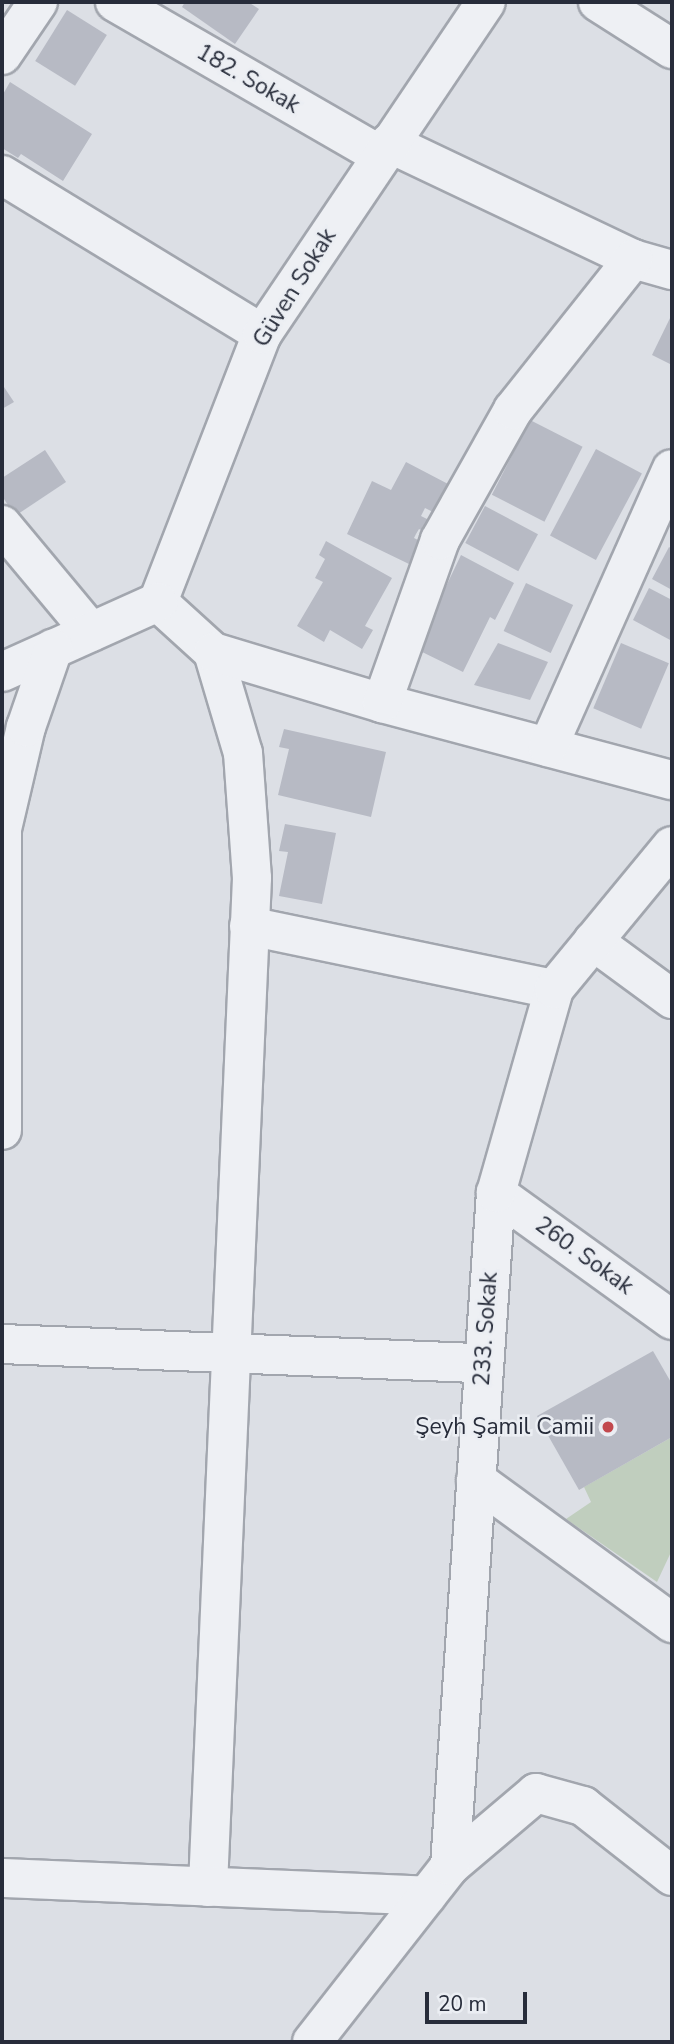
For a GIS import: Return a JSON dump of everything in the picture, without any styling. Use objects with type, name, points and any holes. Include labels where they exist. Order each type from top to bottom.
[{"type":"street","points":[[2,55],[38,2]]},
{"type":"street","name":"182. Sokak","points":[[115,2],[384,149],[633,260],[672,270]]},
{"type":"street","name":"Güven Sokak","points":[[158,602],[262,334],[384,149],[486,2]]},
{"type":"street","points":[[598,2],[672,49]]},
{"type":"street","points":[[2,175],[262,334]]},
{"type":"street","points":[[382,704],[440,540],[513,410],[633,260]]},
{"type":"street","points":[[548,747],[672,469]]},
{"type":"street","points":[[2,525],[91,632]]},
{"type":"street","points":[[2,672],[158,602],[214,652],[382,704],[672,780]]},
{"type":"street","points":[[2,1130],[2,829],[26,727],[53,649]]},
{"type":"street","points":[[208,1887],[252,878],[243,753],[214,652]]},
{"type":"street","name":"233. Sokak","points":[[450,1866],[496,1193],[554,989],[672,846]]},
{"type":"street","points":[[249,926],[554,989]]},
{"type":"street","points":[[593,941],[672,999]]},
{"type":"street","name":"260. Sokak","points":[[496,1193],[672,1320]]},
{"type":"street","points":[[2,1344],[484,1363]]},
{"type":"street","points":[[476,1480],[670,1615]]},
{"type":"street","points":[[312,2042],[450,1866],[536,1793],[583,1806],[667,1863]]},
{"type":"street","points":[[2,1878],[427,1896]]},
{"type":"green space","points":[[672,1437],[672,1550],[657,1582],[566,1519],[591,1502],[584,1487]]},
{"type":"building","points":[[185,2],[248,2],[259,9],[235,44],[182,7]]},
{"type":"building","points":[[67,10],[107,35],[75,86],[35,61]]},
{"type":"building","points":[[10,82],[92,134],[63,181],[21,154],[18,158],[2,148],[2,96]]},
{"type":"building","points":[[672,314],[672,365],[652,355]]},
{"type":"building","points":[[2,384],[14,402],[2,409]]},
{"type":"building","points":[[530,420],[583,447],[544,522],[492,495]]},
{"type":"building","points":[[596,449],[642,473],[596,560],[550,536]]},
{"type":"building","points":[[45,450],[66,482],[15,516],[2,496],[2,478]]},
{"type":"building","points":[[406,462],[450,485],[435,513],[425,508],[421,516],[433,522],[427,533],[419,529],[416,534],[414,538],[420,541],[409,564],[347,534],[372,481],[391,490]]},
{"type":"building","points":[[485,506],[538,534],[518,571],[465,543]]},
{"type":"building","points":[[326,541],[392,578],[365,626],[373,630],[362,649],[330,630],[324,642],[297,626],[323,582],[315,578],[325,559],[319,555]]},
{"type":"building","points":[[669,547],[672,549],[672,590],[652,579]]},
{"type":"building","points":[[461,555],[514,583],[495,620],[490,617],[463,672],[416,649]]},
{"type":"building","points":[[526,583],[573,605],[551,653],[504,631]]},
{"type":"building","points":[[649,588],[672,600],[672,641],[633,620]]},
{"type":"building","points":[[498,643],[548,662],[530,700],[474,685]]},
{"type":"building","points":[[621,643],[669,663],[641,729],[593,708]]},
{"type":"building","points":[[284,729],[386,752],[371,817],[278,795],[289,749],[279,747]]},
{"type":"building","points":[[285,824],[336,833],[322,904],[279,896],[288,852],[279,851]]},
{"type":"building","name":"Şeyh Şamil Camii","points":[[653,1351],[672,1384],[672,1437],[579,1490],[537,1416]]},
{"type":"place","name":"Şeyh Şamil Camii","points":[[608,1427]]}]
